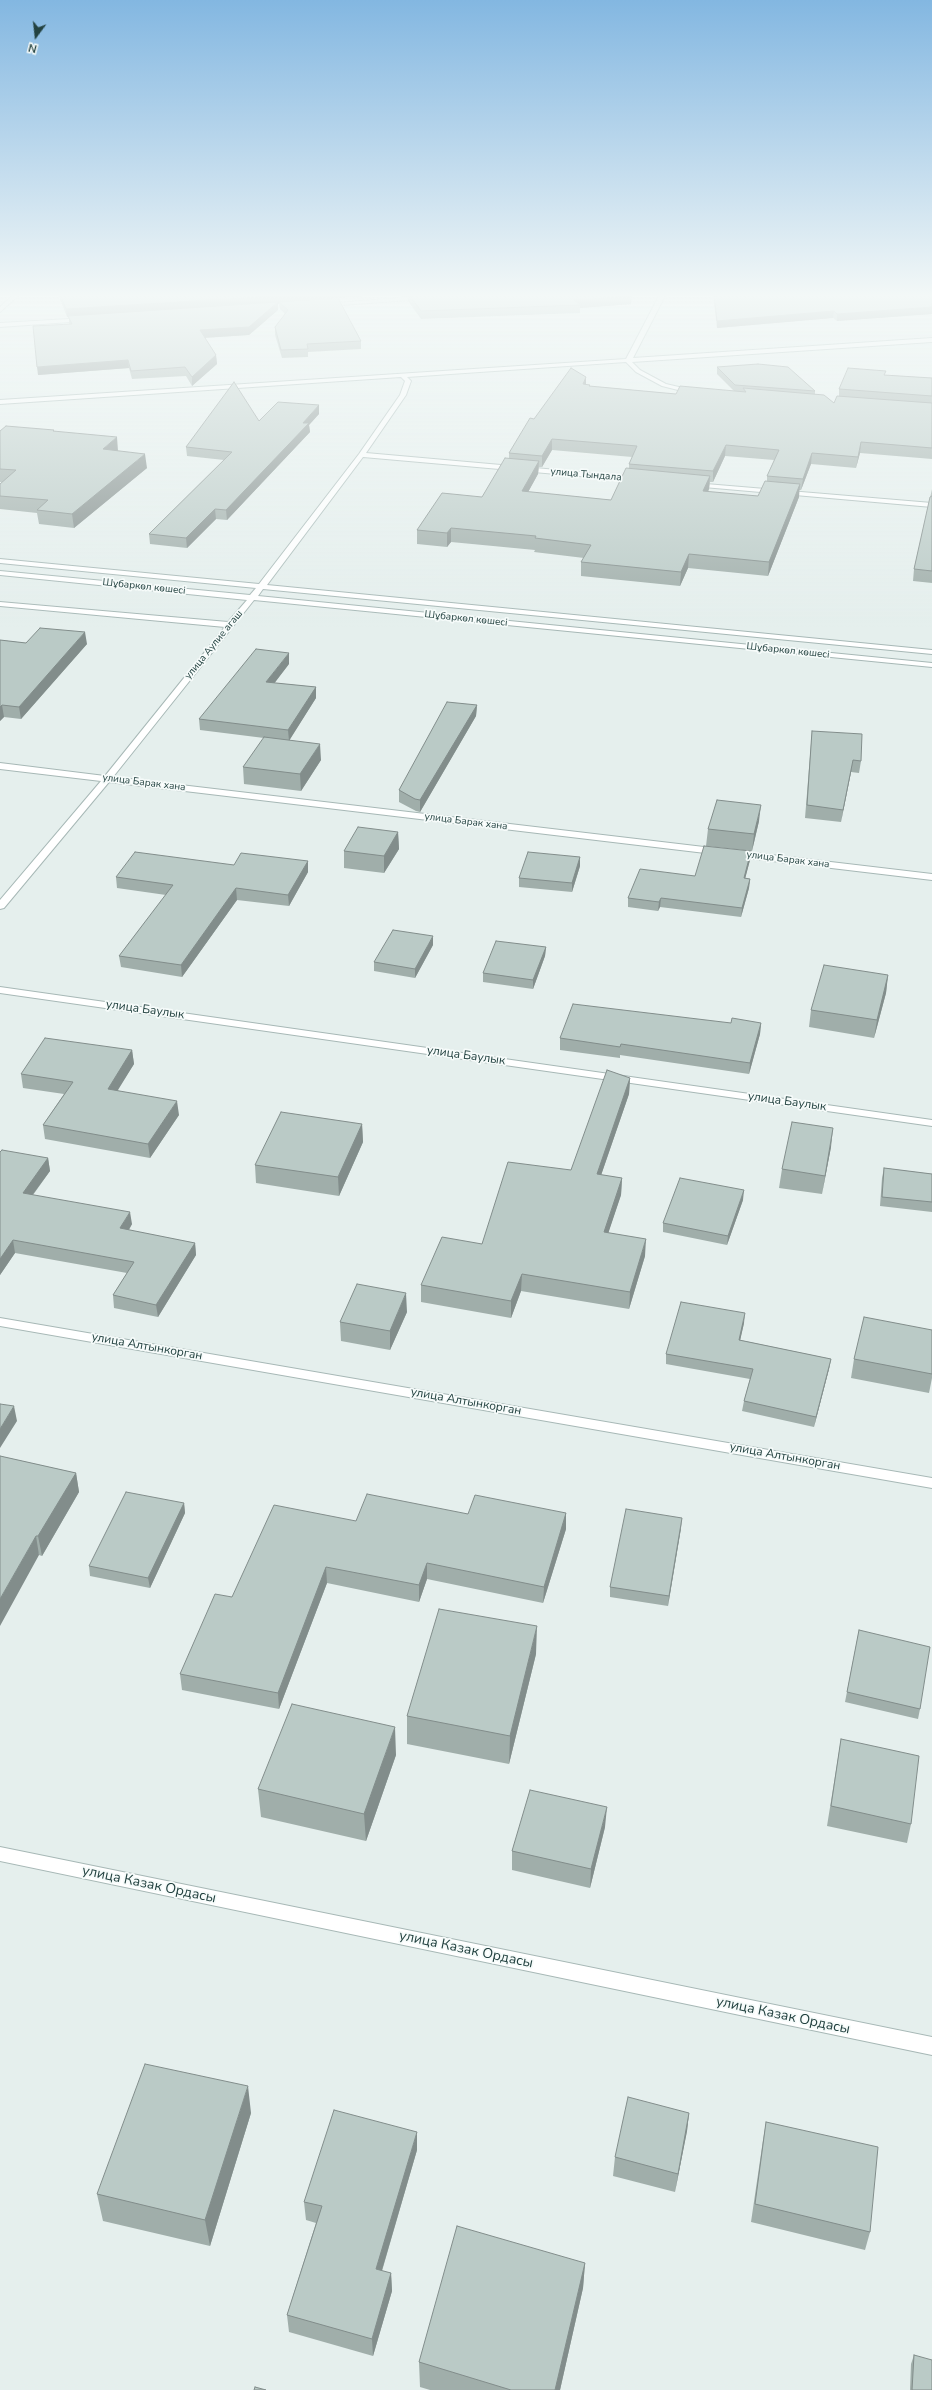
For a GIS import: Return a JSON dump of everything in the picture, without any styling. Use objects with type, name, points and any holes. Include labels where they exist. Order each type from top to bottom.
[{"type":"street","points":[[0,408],[33,406]]},
{"type":"street","name":"улица Аулие агаш","points":[[0,906],[107,779],[230,626],[360,455],[395,406]]},
{"type":"street","name":"улица Тындала","points":[[360,455],[646,480]]},
{"type":"street","points":[[686,484],[932,506]]},
{"type":"street","name":"Шұбаркөл көшесі","points":[[0,562],[932,652]]},
{"type":"street","name":"Шұбаркөл көшесі","points":[[0,573],[932,666]]},
{"type":"street","points":[[0,604],[230,626]]},
{"type":"street","name":"улица Барак хана","points":[[0,766],[932,876]]},
{"type":"street","name":"улица Баулык","points":[[0,990],[932,1123]]},
{"type":"street","name":"улица Алтынкорган","points":[[0,1322],[932,1483]]},
{"type":"street","name":"улица Казак Ордасы","points":[[0,1854],[932,2046]]},
{"type":"building","points":[[217,406],[249,406],[259,421],[274,406],[319,406],[303,423],[309,423],[226,510],[215,509],[186,538],[149,534],[232,452],[186,447]]},
{"type":"building","points":[[544,406],[932,406],[932,448],[861,442],[858,457],[812,453],[803,479],[767,476],[779,450],[726,445],[713,471],[629,464],[637,446],[552,439],[542,456],[509,453],[530,418],[534,419]]},
{"type":"building","points":[[6,426],[117,437],[103,449],[145,454],[72,514],[37,510],[48,500],[0,496],[0,484],[16,470],[0,469],[0,431]]},
{"type":"building","points":[[505,458],[539,461],[522,491],[611,500],[626,468],[710,476],[703,491],[758,496],[765,481],[800,484],[769,562],[689,554],[681,572],[581,562],[591,545],[535,538],[536,536],[451,528],[447,533],[417,530],[442,493],[482,497]]},
{"type":"building","points":[[932,496],[932,571],[914,569],[930,497]]},
{"type":"building","points":[[40,628],[85,632],[19,707],[2,705],[0,707],[0,640],[26,643]]},
{"type":"building","points":[[256,649],[289,653],[266,682],[316,687],[288,730],[199,719]]},
{"type":"building","points":[[447,702],[477,705],[420,800],[415,799],[399,790]]},
{"type":"building","points":[[812,731],[862,734],[861,761],[853,760],[843,810],[807,805]]},
{"type":"building","points":[[264,737],[320,744],[300,774],[243,767]]},
{"type":"building","points":[[717,800],[761,805],[754,834],[708,829]]},
{"type":"building","points":[[358,827],[398,832],[384,856],[344,851]]},
{"type":"building","points":[[704,846],[751,851],[744,878],[750,879],[742,908],[661,898],[659,902],[628,898],[640,869],[695,876]]},
{"type":"building","points":[[135,852],[234,865],[241,853],[308,861],[288,895],[236,888],[181,965],[119,956],[173,885],[116,877]]},
{"type":"building","points":[[528,852],[580,857],[572,883],[519,878]]},
{"type":"building","points":[[393,930],[433,936],[415,969],[374,962]]},
{"type":"building","points":[[496,941],[546,947],[533,980],[483,973]]},
{"type":"building","points":[[824,965],[888,975],[877,1020],[811,1010]]},
{"type":"building","points":[[573,1004],[731,1023],[732,1018],[761,1023],[750,1063],[621,1044],[620,1047],[560,1038]]},
{"type":"building","points":[[45,1038],[132,1050],[108,1089],[177,1101],[148,1144],[43,1125],[73,1082],[21,1074]]},
{"type":"building","points":[[607,1070],[630,1078],[597,1174],[622,1178],[604,1232],[646,1239],[630,1292],[522,1274],[511,1301],[421,1285],[442,1237],[482,1244],[508,1162],[571,1170]]},
{"type":"building","points":[[281,1112],[362,1124],[338,1177],[255,1165]]},
{"type":"building","points":[[792,1122],[833,1128],[825,1176],[782,1169]]},
{"type":"building","points":[[2,1150],[48,1158],[23,1193],[130,1212],[120,1228],[195,1243],[156,1305],[113,1295],[134,1262],[13,1240],[0,1259],[0,1152]]},
{"type":"building","points":[[884,1168],[932,1174],[932,1202],[882,1197]]},
{"type":"building","points":[[680,1178],[744,1190],[728,1236],[663,1223]]},
{"type":"building","points":[[357,1284],[406,1293],[390,1331],[340,1322]]},
{"type":"building","points":[[681,1302],[745,1313],[739,1340],[831,1359],[816,1417],[744,1401],[753,1369],[666,1354]]},
{"type":"building","points":[[864,1317],[932,1330],[932,1374],[854,1359]]},
{"type":"building","points":[[0,1404],[14,1406],[0,1429]]},
{"type":"building","points":[[0,1456],[76,1473],[38,1536],[36,1536],[0,1599]]},
{"type":"building","points":[[126,1492],[184,1503],[148,1578],[89,1566]]},
{"type":"building","points":[[367,1494],[468,1514],[475,1495],[566,1513],[544,1587],[427,1563],[419,1585],[326,1567],[278,1693],[180,1674],[215,1594],[232,1597],[274,1505],[356,1521]]},
{"type":"building","points":[[626,1509],[682,1518],[669,1596],[610,1587]]},
{"type":"building","points":[[439,1609],[537,1626],[510,1736],[407,1716]]},
{"type":"building","points":[[859,1630],[930,1647],[920,1709],[847,1692]]},
{"type":"building","points":[[292,1704],[395,1727],[364,1814],[258,1789]]},
{"type":"building","points":[[841,1739],[919,1756],[911,1824],[831,1806]]},
{"type":"building","points":[[530,1790],[607,1807],[591,1869],[512,1851]]},
{"type":"building","points":[[145,2064],[248,2086],[205,2220],[97,2194]]},
{"type":"building","points":[[628,2097],[689,2113],[678,2174],[615,2157]]},
{"type":"building","points":[[334,2110],[417,2132],[376,2269],[391,2273],[372,2339],[287,2315],[322,2206],[304,2202]]},
{"type":"building","points":[[766,2122],[878,2147],[870,2232],[755,2204]]},
{"type":"building","points":[[457,2226],[585,2263],[555,2390],[511,2390],[419,2362]]},
{"type":"building","points":[[914,2355],[932,2360],[932,2390],[912,2390]]},
{"type":"building","points":[[255,2387],[266,2390],[254,2390]]}]
